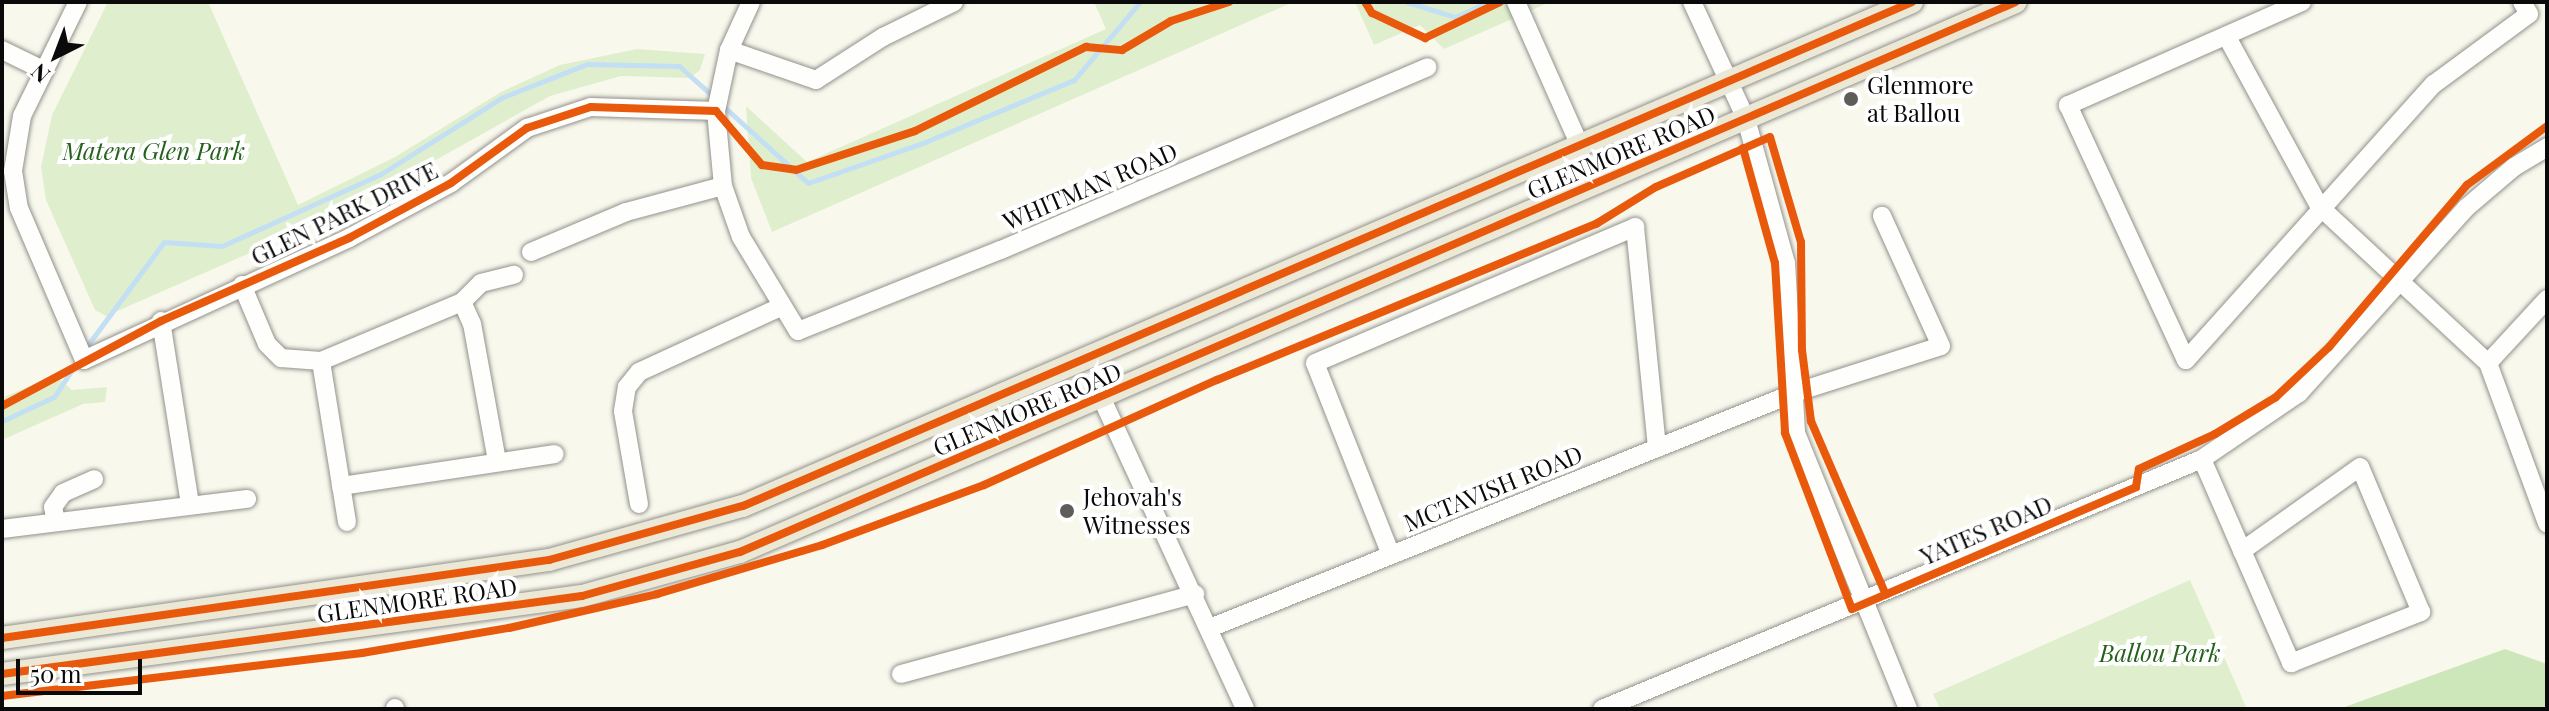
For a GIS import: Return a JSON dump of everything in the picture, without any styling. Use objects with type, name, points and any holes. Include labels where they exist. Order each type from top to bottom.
[{"type":"main road","name":"GLENMORE ROAD","points":[[2,638],[549,560],[743,506],[1912,2]]},
{"type":"main road","name":"GLENMORE ROAD","points":[[2,674],[582,596],[740,552],[1102,399],[2016,2]]},
{"type":"street","name":"GLEN PARK DRIVE","points":[[78,2],[41,69],[22,116],[15,183],[19,208],[84,360],[161,321],[349,238],[451,183],[527,128],[591,107],[716,111]]},
{"type":"street","name":"WHITMAN ROAD","points":[[751,2],[729,50],[716,111],[723,186],[741,237],[780,307],[798,331],[1001,250],[1427,67]]},
{"type":"street","points":[[729,50],[816,80],[883,37],[954,2]]},
{"type":"street","points":[[1516,2],[1580,146]]},
{"type":"street","points":[[1692,2],[1746,119],[1786,263],[1796,433],[1908,709]]},
{"type":"street","points":[[2302,2],[2068,105],[2186,360],[2319,206],[2434,84],[2529,14],[2522,2]]},
{"type":"street","points":[[2227,37],[2319,206],[2488,363],[2547,523]]},
{"type":"street","points":[[2,50],[41,69]]},
{"type":"street","name":"YATES ROAD","points":[[1602,709],[1865,603],[2202,459],[2299,393],[2466,208],[2514,167],[2547,147]]},
{"type":"street","points":[[531,252],[626,212],[723,186]]},
{"type":"street","name":"MCTAVISH ROAD","points":[[1210,628],[1794,393],[1941,346],[1882,216]]},
{"type":"street","points":[[1391,555],[1315,363],[1635,227],[1657,448]]},
{"type":"street","name":"GLEN PARK DRIVE","points":[[242,285],[267,344],[281,358],[321,361],[462,302],[481,283],[514,275]]},
{"type":"street","points":[[2488,363],[2547,299]]},
{"type":"street","points":[[462,302],[472,324],[497,461]]},
{"type":"street","points":[[639,504],[623,411],[627,387],[639,372],[780,307]]},
{"type":"street","points":[[161,321],[190,505]]},
{"type":"street","points":[[321,361],[347,522]]},
{"type":"street","points":[[1102,399],[1195,594],[1245,709]]},
{"type":"street","points":[[341,486],[555,454]]},
{"type":"street","points":[[2202,459],[2242,551],[2291,663],[2421,612],[2360,467],[2242,551]]},
{"type":"street","points":[[56,522],[53,507],[63,493],[94,479]]},
{"type":"street","points":[[2,529],[247,499]]},
{"type":"street","points":[[901,674],[1195,594]]},
{"type":"green space","name":"Matera Glen Park","points":[[108,2],[208,2],[298,205],[395,157],[501,92],[560,65],[637,49],[705,54],[700,70],[690,78],[621,76],[550,96],[341,213],[106,316],[95,310],[46,200],[41,167],[52,115]]},
{"type":"green space","points":[[1094,2],[1293,2],[772,232],[751,178],[746,106],[807,162],[1106,29]]},
{"type":"green space","points":[[1355,2],[1550,2],[1444,49],[1420,25],[1374,45]]},
{"type":"green space","points":[[55,375],[72,390],[107,387],[105,402],[83,404],[2,440],[2,398]]},
{"type":"green space","name":"Ballou Park","points":[[2190,580],[2247,709],[1940,709],[1933,694]]},
{"type":"green space","points":[[2505,649],[2547,664],[2547,709],[2339,709]]},
{"type":"waterway","points":[[722,105],[808,183],[925,142],[1074,80],[1140,2]]},
{"type":"waterway","points":[[1407,2],[1455,17],[1488,2]]},
{"type":"waterway","points":[[84,350],[164,242],[222,246],[381,174],[501,98],[587,64],[679,66],[715,98]]},
{"type":"waterway","points":[[2,421],[54,397],[79,359]]},
{"type":"cycle path","points":[[2,406],[161,321],[349,238],[451,183],[527,128],[591,107],[716,111],[762,165],[796,170],[915,131],[1086,47],[1122,50],[1171,21],[1229,2]]},
{"type":"cycle path","points":[[1365,2],[1372,13],[1425,38],[1500,2]]},
{"type":"cycle path","points":[[2,638],[549,560],[743,506],[1912,2]]},
{"type":"cycle path","points":[[2,674],[582,596],[740,552],[2016,2]]},
{"type":"cycle path","points":[[1743,148],[1775,263],[1785,433],[1852,609],[2136,487],[2139,469],[2215,434],[2276,397],[2329,347],[2467,185],[2547,126]]},
{"type":"cycle path","points":[[2,696],[362,653],[509,628],[657,594],[822,545],[984,485],[1217,380],[1596,224],[1656,187],[1770,137],[1801,242],[1802,350],[1811,421],[1886,595]]},
{"type":"place","name":"Glenmore at Ballou","points":[[1851,99]]},
{"type":"place","name":"Jehovah's Witnesses","points":[[1067,511]]}]
